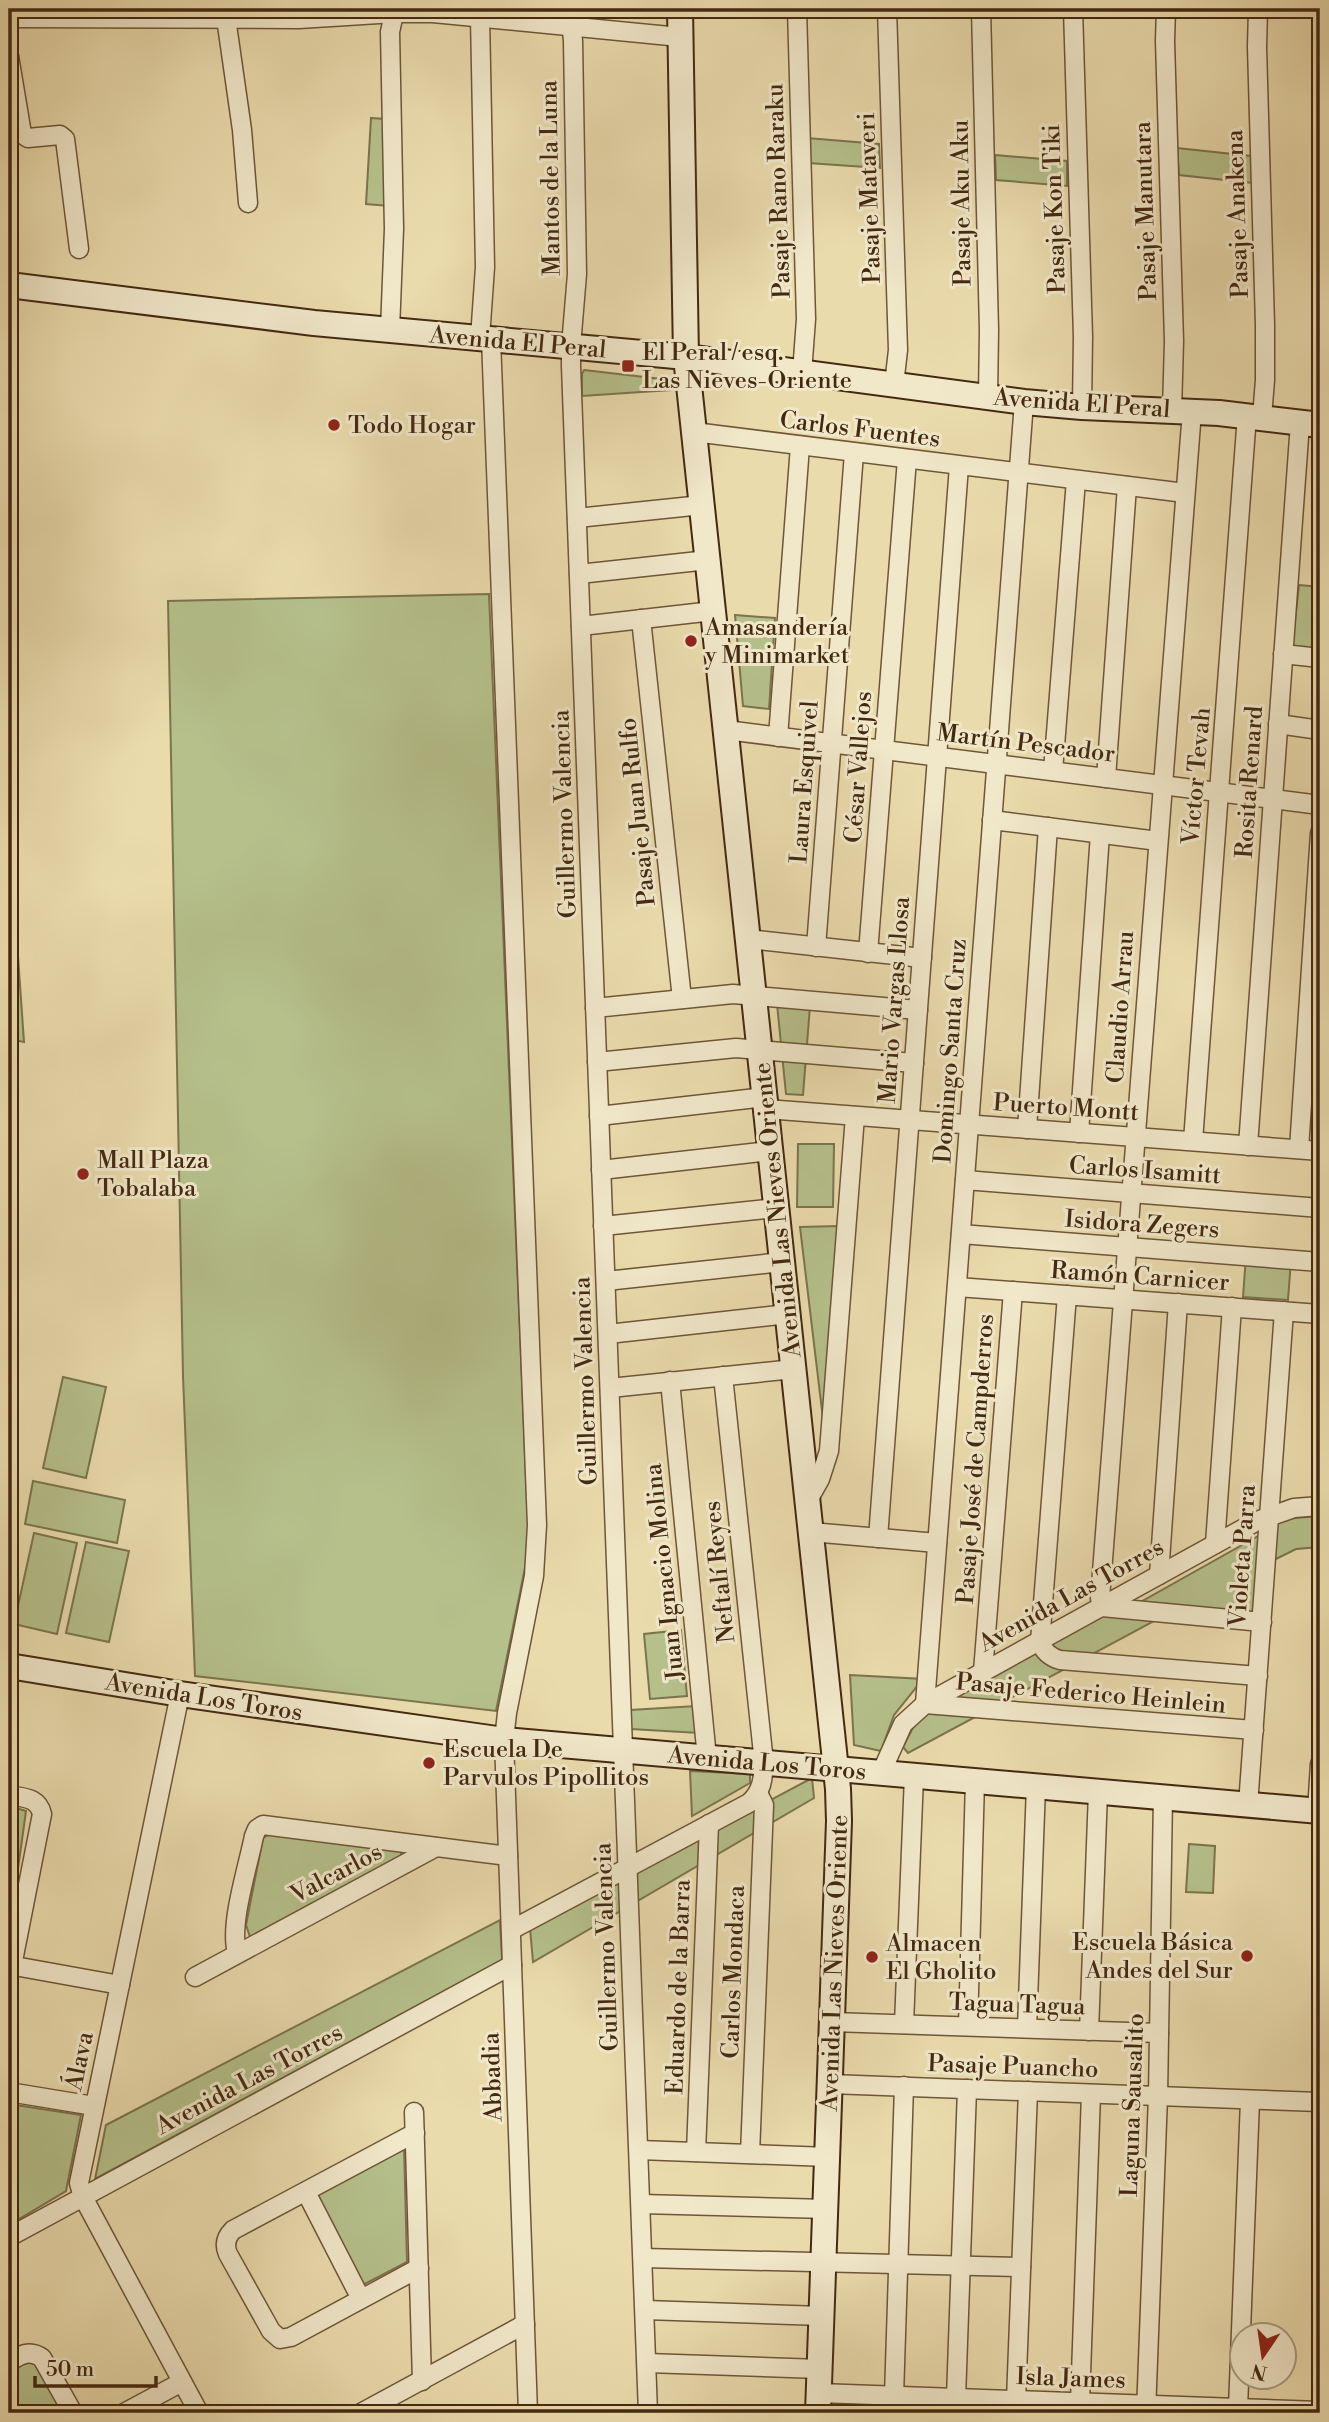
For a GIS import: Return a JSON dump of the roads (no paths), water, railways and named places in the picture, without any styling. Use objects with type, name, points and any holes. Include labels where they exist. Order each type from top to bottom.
[{"type":"street","name":"Avenida Las Nieves Oriente","points":[[680,9],[686,357],[836,1769],[839,1821],[819,2392]]},
{"type":"street","name":"Pasaje Rano Raraku","points":[[797,9],[806,318],[802,373]]},
{"type":"street","name":"Pasaje Mataveri","points":[[887,9],[898,350],[894,385]]},
{"type":"street","name":"Pasaje Aku Aku","points":[[981,9],[989,330],[988,397]]},
{"type":"street","name":"Pasaje Kon Tiki","points":[[1073,9],[1083,337],[1082,407]]},
{"type":"street","name":"Pasaje Manutara","points":[[1166,9],[1164,41],[1174,341],[1182,411]]},
{"type":"street","name":"Pasaje Anakena","points":[[1255,416],[1266,359],[1257,73],[1258,9]]},
{"type":"street","points":[[9,19],[299,19],[395,11],[480,17],[570,17],[680,37]]},
{"type":"street","points":[[390,330],[394,229],[390,32],[395,11]]},
{"type":"street","name":"Abbadia","points":[[480,17],[485,338],[537,1533],[534,1576],[506,1713],[504,1740],[528,2413]]},
{"type":"street","name":"Mantos de la Luna","points":[[570,17],[577,274],[571,346]]},
{"type":"street","points":[[226,18],[242,130],[247,203]]},
{"type":"street","points":[[9,56],[22,134],[28,138],[60,135],[65,139],[79,249]]},
{"type":"street","name":"Avenida El Peral","points":[[9,285],[390,330],[686,357],[1024,402],[1255,416],[1310,424]]},
{"type":"street","name":"Guillermo Valencia","points":[[571,346],[648,2413]]},
{"type":"street","name":"Domingo Santa Cruz","points":[[925,1704],[1024,402]]},
{"type":"street","name":"Claudio Arrau","points":[[1101,1607],[1100,1587],[1185,493],[1182,411]]},
{"type":"street","name":"Víctor Tevah","points":[[1193,1141],[1219,792],[1255,416]]},
{"type":"street","name":"Rosita Renard","points":[[1248,1146],[1283,654],[1310,424]]},
{"type":"street","name":"Carlos Fuentes","points":[[694,432],[1185,493]]},
{"type":"street","points":[[778,737],[800,446]]},
{"type":"street","name":"Laura Esquivel","points":[[816,947],[854,453]]},
{"type":"street","name":"César Vallejos","points":[[868,953],[907,459]]},
{"type":"street","name":"Mario Vargas Llosa","points":[[878,1538],[959,466]]},
{"type":"street","points":[[1053,771],[1076,480]]},
{"type":"street","points":[[1105,778],[1126,486]]},
{"type":"street","points":[[577,517],[702,505]]},
{"type":"street","points":[[579,574],[708,560]]},
{"type":"street","points":[[581,626],[713,611]]},
{"type":"street","name":"Pasaje Juan Rulfo","points":[[641,619],[682,999]]},
{"type":"street","points":[[1283,654],[1320,659]]},
{"type":"street","points":[[1278,724],[1320,730]]},
{"type":"street","name":"Martín Pescador","points":[[726,730],[1320,805]]},
{"type":"street","points":[[992,820],[1158,841]]},
{"type":"street","points":[[1027,1129],[1048,827]]},
{"type":"street","points":[[1299,1149],[1320,833]]},
{"type":"street","points":[[1079,1133],[1100,834]]},
{"type":"street","points":[[748,939],[922,958]]},
{"type":"street","points":[[596,1008],[733,994],[918,1010]]},
{"type":"street","points":[[597,1062],[736,1048],[914,1063]]},
{"type":"street","name":"Puerto Montt","points":[[600,1116],[765,1103],[855,1116],[1320,1151]]},
{"type":"street","points":[[807,1502],[820,1479],[829,1451],[855,1116]]},
{"type":"street","points":[[601,1170],[770,1151]]},
{"type":"street","name":"Carlos Isamitt","points":[[965,1180],[1320,1208]]},
{"type":"street","points":[[603,1226],[776,1208]]},
{"type":"street","name":"Isidora Zegers","points":[[961,1234],[1320,1262]]},
{"type":"street","points":[[606,1281],[782,1262]]},
{"type":"street","name":"Ramón Carnicer","points":[[957,1287],[1320,1314]]},
{"type":"street","name":"Pasaje José de Campderros","points":[[983,1672],[1013,1291]]},
{"type":"street","points":[[1067,1295],[1040,1642],[1048,1655],[1060,1660],[1258,1676]]},
{"type":"street","points":[[1159,1575],[1178,1303]]},
{"type":"street","points":[[1215,1544],[1232,1307]]},
{"type":"street","name":"Violeta Parra","points":[[1248,1805],[1284,1311]]},
{"type":"street","points":[[608,1334],[788,1314]]},
{"type":"street","points":[[610,1388],[793,1368]]},
{"type":"street","name":"Neftalí Reyes","points":[[723,1376],[764,1763]]},
{"type":"street","name":"Juan Ignacio Molina","points":[[670,1381],[707,1758]]},
{"type":"street","name":"Avenida Las Torres","points":[[881,1773],[903,1724],[925,1704],[1269,1516],[1294,1508],[1320,1506]]},
{"type":"street","points":[[811,1532],[937,1543]]},
{"type":"street","points":[[1101,1607],[1262,1622]]},
{"type":"street","name":"Avenida Los Toros","points":[[9,1666],[180,1694],[504,1740],[1318,1811]]},
{"type":"street","name":"Álava","points":[[180,1694],[79,2178],[83,2197],[199,2413]]},
{"type":"street","name":"Pasaje Federico Heinlein","points":[[925,1704],[1254,1730]]},
{"type":"street","points":[[511,1930],[749,1803],[758,1793],[764,1763]]},
{"type":"street","points":[[1318,1811],[1320,1765]]},
{"type":"street","points":[[904,2024],[914,1776]]},
{"type":"street","points":[[968,2026],[975,1781]]},
{"type":"street","points":[[1027,2028],[1036,1786]]},
{"type":"street","points":[[1089,2031],[1098,1792]]},
{"type":"street","name":"Carlos Mondaca","points":[[750,2154],[764,1805],[758,1793]]},
{"type":"street","points":[[9,1795],[33,1800],[39,1805],[42,1814],[10,1966],[120,1985]]},
{"type":"street","name":"Laguna Sausalito","points":[[1146,2409],[1158,2096],[1163,1797]]},
{"type":"street","points":[[237,1953],[234,1941],[235,1924],[254,1836],[260,1826],[267,1824],[508,1856]]},
{"type":"street","name":"Eduardo de la Barra","points":[[696,2152],[709,1824]]},
{"type":"street","name":"Valcarlos","points":[[195,1977],[436,1847]]},
{"type":"street","name":"Avenida Las Torres","points":[[9,2237],[512,1965]]},
{"type":"street","name":"Tagua Tagua","points":[[832,2022],[1159,2033]]},
{"type":"street","name":"Pasaje Puancho","points":[[830,2084],[1320,2102]]},
{"type":"street","points":[[894,2396],[904,2086]]},
{"type":"street","points":[[956,2398],[967,2089]]},
{"type":"street","points":[[1016,2400],[1028,2091]]},
{"type":"street","points":[[9,2092],[94,2106]]},
{"type":"street","points":[[1080,2402],[1091,2094]]},
{"type":"street","points":[[1238,2408],[1250,2100]]},
{"type":"street","points":[[415,2112],[422,2381]]},
{"type":"street","points":[[415,2133],[233,2231],[226,2242],[228,2254],[258,2309],[273,2334],[280,2339],[288,2339],[419,2268]]},
{"type":"street","points":[[639,2150],[828,2157]]},
{"type":"street","points":[[306,2192],[361,2299]]},
{"type":"street","points":[[641,2204],[826,2209]]},
{"type":"street","points":[[643,2258],[1021,2267]]},
{"type":"street","points":[[645,2310],[822,2316]]},
{"type":"street","points":[[361,2413],[525,2324]]},
{"type":"street","points":[[9,2362],[26,2353],[42,2358],[73,2413]]},
{"type":"street","name":"Isla James","points":[[646,2363],[819,2392],[1080,2402],[1146,2409],[1320,2411]]},
{"type":"street","points":[[124,2413],[182,2382]]},
{"type":"place","name":"El Peral / esq. Las Nieves-Oriente","points":[[628,366]]},
{"type":"place","name":"Todo Hogar","points":[[334,425]]},
{"type":"place","name":"Amasandería y Minimarket","points":[[691,641]]},
{"type":"place","name":"Mall Plaza Tobalaba","points":[[83,1174]]},
{"type":"place","name":"Escuela De Parvulos Pipollitos","points":[[429,1763]]},
{"type":"place","name":"Escuela Básica Andes del Sur","points":[[1247,1956]]},
{"type":"place","name":"Almacen El Gholito","points":[[872,1957]]}]
